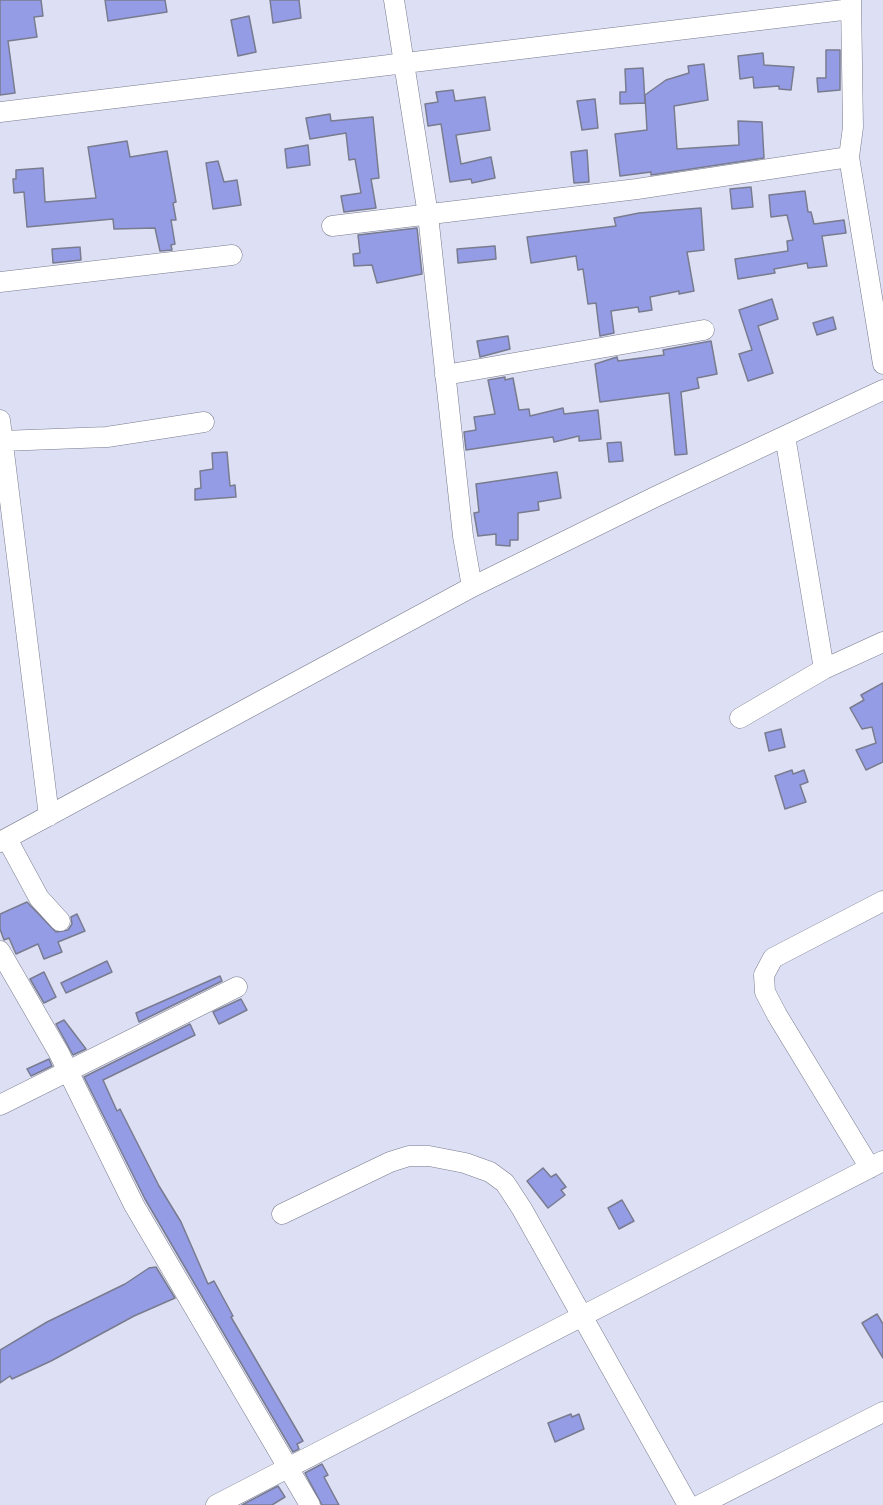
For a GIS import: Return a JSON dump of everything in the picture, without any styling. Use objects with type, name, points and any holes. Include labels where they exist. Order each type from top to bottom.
[{"type":"street","points":[[393,0],[428,215],[463,536],[472,587]]},
{"type":"street","points":[[0,112],[851,5],[853,127],[849,157],[883,364]]},
{"type":"street","points":[[332,226],[637,189],[849,157]]},
{"type":"street","points":[[0,282],[232,255]]},
{"type":"street","points":[[445,375],[704,330]]},
{"type":"street","points":[[60,921],[39,898],[3,840],[472,587],[657,496],[883,390]]},
{"type":"street","points":[[50,816],[1,432],[107,437],[204,422]]},
{"type":"street","points":[[785,436],[824,669]]},
{"type":"street","points":[[740,718],[824,669],[883,642]]},
{"type":"street","points":[[216,1505],[877,1164],[777,1015],[765,992],[764,975],[773,958],[883,901]]},
{"type":"street","points":[[0,951],[59,1053],[134,1205],[198,1318],[310,1505]]},
{"type":"street","points":[[0,1104],[68,1074],[237,987]]},
{"type":"street","points":[[282,1214],[390,1162],[409,1156],[429,1156],[490,1172],[509,1189],[688,1505]]},
{"type":"street","points":[[700,1505],[883,1412]]},
{"type":"building","points":[[0,0],[41,0],[43,16],[34,17],[37,37],[8,41],[15,93],[0,95]]},
{"type":"building","points":[[105,0],[165,0],[167,12],[108,21]]},
{"type":"building","points":[[270,0],[299,0],[301,18],[273,23]]},
{"type":"building","points":[[249,16],[256,52],[238,56],[231,20]]},
{"type":"building","points":[[826,50],[840,50],[840,90],[818,92],[817,78],[826,78]]},
{"type":"building","points":[[763,53],[764,65],[794,67],[791,90],[779,89],[779,86],[754,88],[753,77],[740,79],[738,56]]},
{"type":"building","points":[[704,64],[708,100],[674,106],[677,149],[739,145],[738,121],[762,122],[764,158],[651,175],[651,172],[620,176],[615,134],[647,130],[645,95],[666,80],[689,73],[688,66]]},
{"type":"building","points":[[643,68],[645,103],[620,104],[620,92],[626,92],[625,69]]},
{"type":"building","points":[[453,90],[455,101],[485,97],[490,130],[456,135],[461,164],[491,157],[495,178],[472,183],[471,179],[450,182],[441,124],[428,126],[425,104],[438,102],[436,92]]},
{"type":"building","points":[[595,99],[598,128],[582,130],[577,101]]},
{"type":"building","points":[[330,114],[331,121],[373,117],[379,178],[371,179],[376,208],[344,212],[341,196],[361,193],[355,159],[349,160],[346,133],[310,139],[306,118]]},
{"type":"building","points":[[127,141],[130,157],[167,151],[176,202],[173,203],[176,220],[171,220],[175,244],[171,245],[172,250],[160,251],[155,228],[114,229],[113,219],[27,227],[24,192],[14,193],[13,179],[16,179],[16,170],[43,168],[45,202],[96,198],[88,147]]},
{"type":"building","points":[[308,145],[310,165],[287,168],[285,149]]},
{"type":"building","points":[[587,150],[589,182],[574,183],[571,152]]},
{"type":"building","points":[[218,161],[224,182],[237,180],[241,205],[213,209],[206,163]]},
{"type":"building","points":[[751,187],[753,207],[732,209],[730,189]]},
{"type":"building","points":[[805,191],[808,212],[811,212],[814,224],[844,220],[846,233],[822,236],[827,266],[808,268],[807,263],[774,269],[775,273],[738,279],[735,259],[788,251],[787,241],[793,240],[787,215],[771,217],[769,195]]},
{"type":"building","points":[[701,208],[704,250],[687,252],[694,291],[679,294],[679,291],[650,297],[652,310],[639,312],[638,307],[611,311],[614,333],[600,336],[596,303],[588,304],[583,269],[578,270],[576,256],[531,263],[527,237],[616,226],[614,218],[639,213]]},
{"type":"building","points":[[417,228],[422,274],[377,283],[372,265],[354,266],[353,254],[360,253],[358,235]]},
{"type":"building","points":[[495,246],[496,259],[458,263],[457,249]]},
{"type":"building","points":[[80,247],[81,260],[53,263],[52,249]]},
{"type":"building","points":[[772,299],[778,319],[758,326],[773,373],[748,381],[739,354],[752,350],[739,310]]},
{"type":"building","points":[[833,317],[836,329],[817,335],[813,323]]},
{"type":"building","points":[[508,336],[510,349],[480,357],[477,341]]},
{"type":"building","points":[[711,341],[717,374],[697,378],[699,388],[681,392],[687,454],[675,455],[669,393],[600,402],[595,364],[617,357],[618,361],[664,355],[663,350]]},
{"type":"building","points":[[505,377],[505,380],[513,378],[519,410],[529,409],[530,416],[563,408],[564,414],[598,410],[601,439],[579,441],[579,436],[554,442],[553,437],[466,450],[464,432],[476,430],[474,417],[495,414],[488,380]]},
{"type":"building","points":[[621,442],[623,461],[609,462],[607,443]]},
{"type":"building","points":[[227,452],[230,486],[235,485],[236,497],[195,500],[195,489],[201,488],[200,471],[213,469],[212,453]]},
{"type":"building","points":[[557,472],[561,498],[538,502],[539,510],[518,513],[518,540],[510,540],[510,546],[496,545],[496,534],[478,536],[474,513],[479,512],[476,484]]},
{"type":"building","points":[[883,683],[883,762],[866,770],[856,750],[876,743],[872,727],[862,729],[850,708],[864,700],[861,695]]},
{"type":"building","points":[[781,729],[785,747],[769,751],[765,733]]},
{"type":"building","points":[[792,770],[793,774],[804,770],[808,782],[800,785],[806,802],[785,809],[775,776]]},
{"type":"building","points":[[27,902],[56,932],[68,930],[72,924],[71,917],[77,914],[85,931],[58,942],[62,952],[44,959],[38,944],[16,954],[9,938],[4,940],[0,929],[0,914]]},
{"type":"building","points":[[107,961],[112,972],[66,993],[61,983]]},
{"type":"building","points":[[44,972],[56,997],[44,1003],[30,979]]},
{"type":"building","points":[[220,976],[222,981],[139,1022],[136,1013]]},
{"type":"building","points":[[241,999],[247,1010],[219,1024],[213,1012]]},
{"type":"building","points":[[64,1020],[86,1049],[73,1055],[56,1024]]},
{"type":"building","points":[[190,1024],[195,1035],[103,1080],[117,1111],[120,1109],[159,1186],[181,1222],[208,1284],[214,1281],[233,1316],[231,1317],[303,1441],[297,1444],[299,1449],[293,1452],[145,1199],[84,1077]]},
{"type":"building","points":[[49,1059],[52,1066],[31,1076],[27,1069]]},
{"type":"building","points":[[543,1168],[551,1177],[556,1174],[566,1187],[561,1190],[565,1195],[548,1208],[527,1181]]},
{"type":"building","points":[[622,1200],[634,1221],[619,1229],[608,1208]]},
{"type":"building","points":[[156,1267],[175,1298],[134,1316],[51,1361],[12,1379],[10,1376],[0,1383],[0,1350],[47,1322],[125,1284],[149,1268]]},
{"type":"building","points":[[877,1314],[883,1324],[883,1358],[862,1323]]},
{"type":"building","points":[[571,1414],[572,1417],[579,1414],[584,1429],[555,1442],[548,1423]]},
{"type":"building","points":[[322,1464],[328,1475],[324,1477],[339,1505],[322,1505],[305,1473]]},
{"type":"building","points":[[278,1486],[285,1497],[272,1505],[242,1505]]}]
